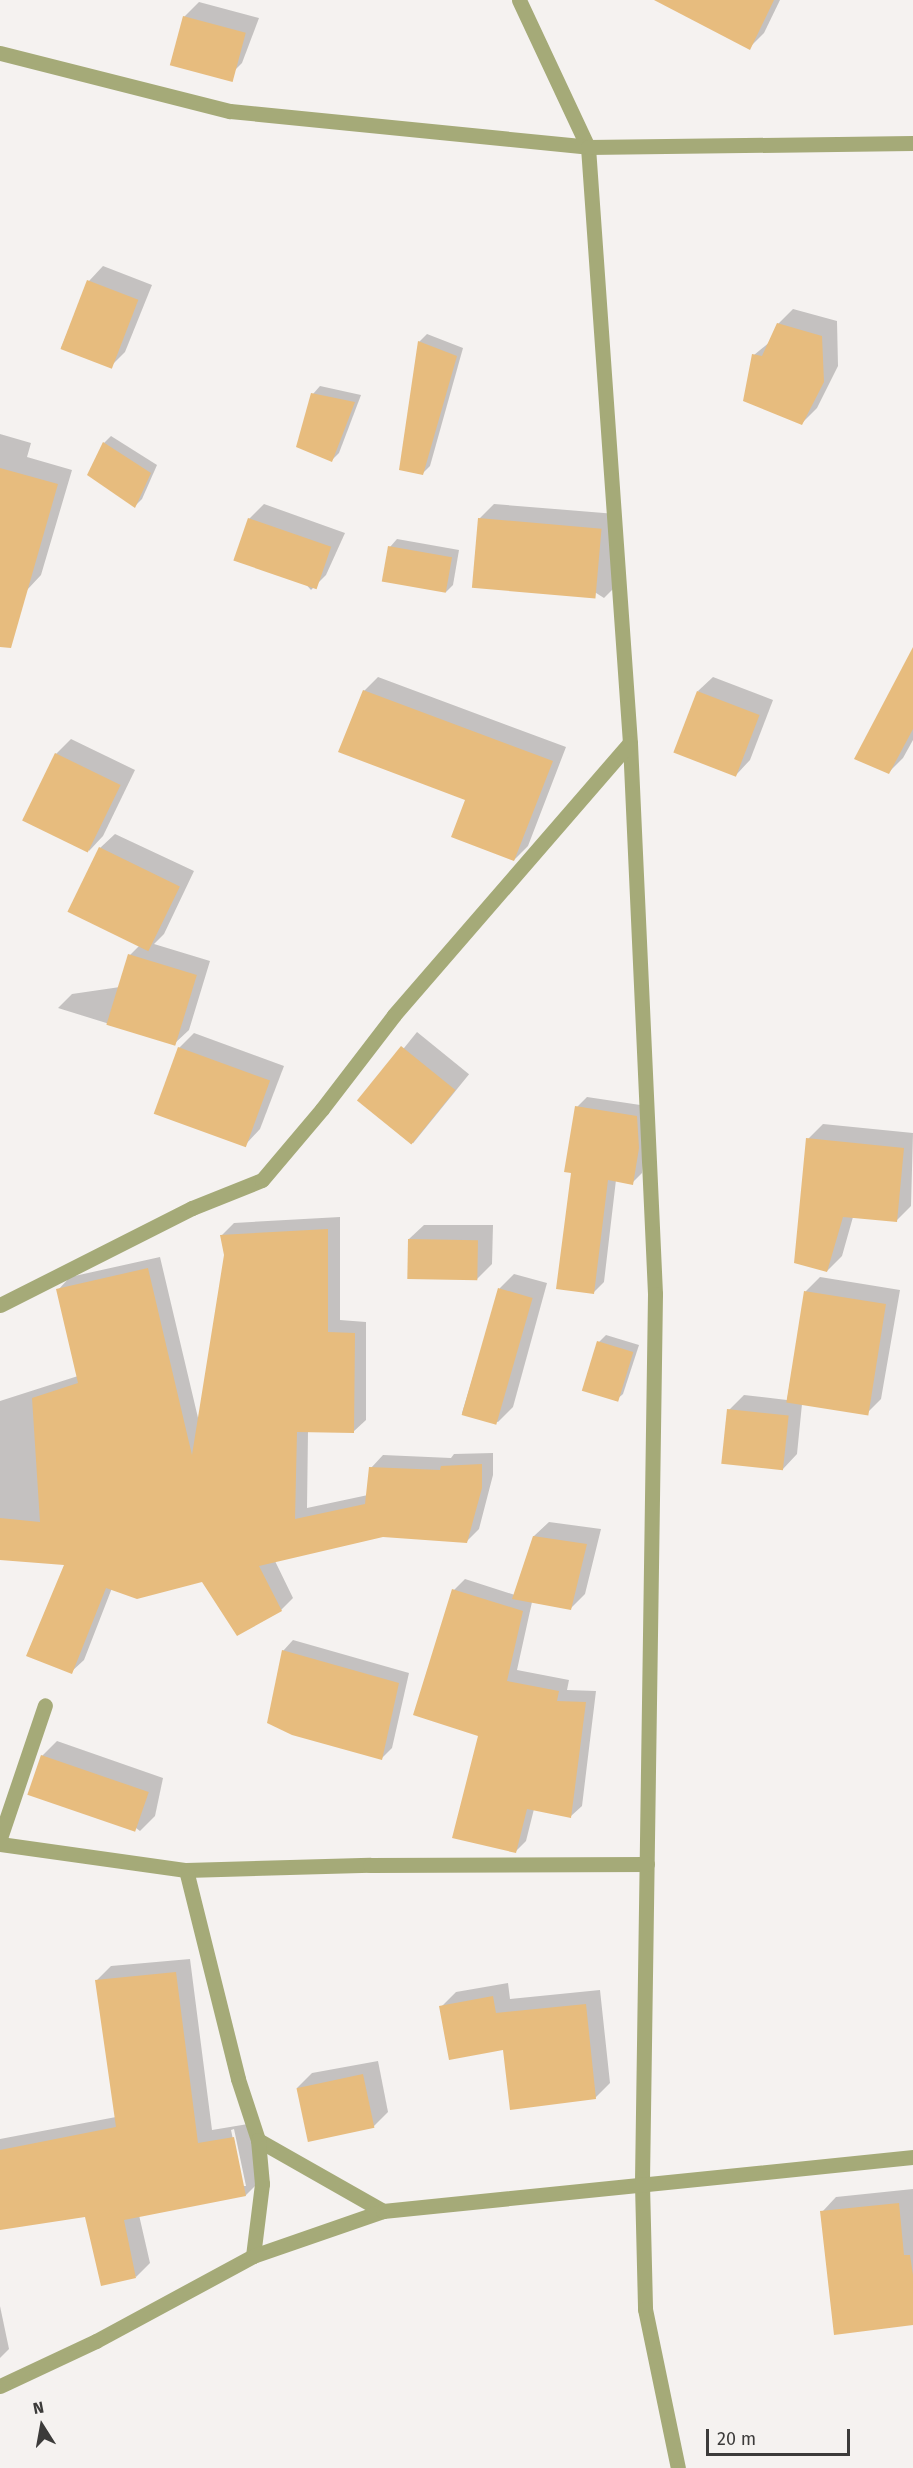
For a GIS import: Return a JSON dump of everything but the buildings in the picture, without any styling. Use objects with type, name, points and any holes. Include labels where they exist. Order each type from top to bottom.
[{"type":"street","points":[[519,0],[588,147],[630,743],[655,1294],[642,2184],[645,2309],[678,2468]]},
{"type":"street","points":[[0,53],[230,111],[588,147],[913,143]]},
{"type":"street","points":[[0,1305],[192,1208],[262,1180],[322,1109],[394,1015],[630,743]]},
{"type":"street","points":[[0,1839],[45,1705]]},
{"type":"street","points":[[0,1844],[186,1870],[370,1865],[647,1864]]},
{"type":"street","points":[[186,1870],[238,2079],[258,2140],[262,2184],[253,2256]]},
{"type":"street","points":[[258,2140],[383,2211]]},
{"type":"street","points":[[0,2386],[96,2341],[253,2256],[383,2211],[913,2157]]}]
